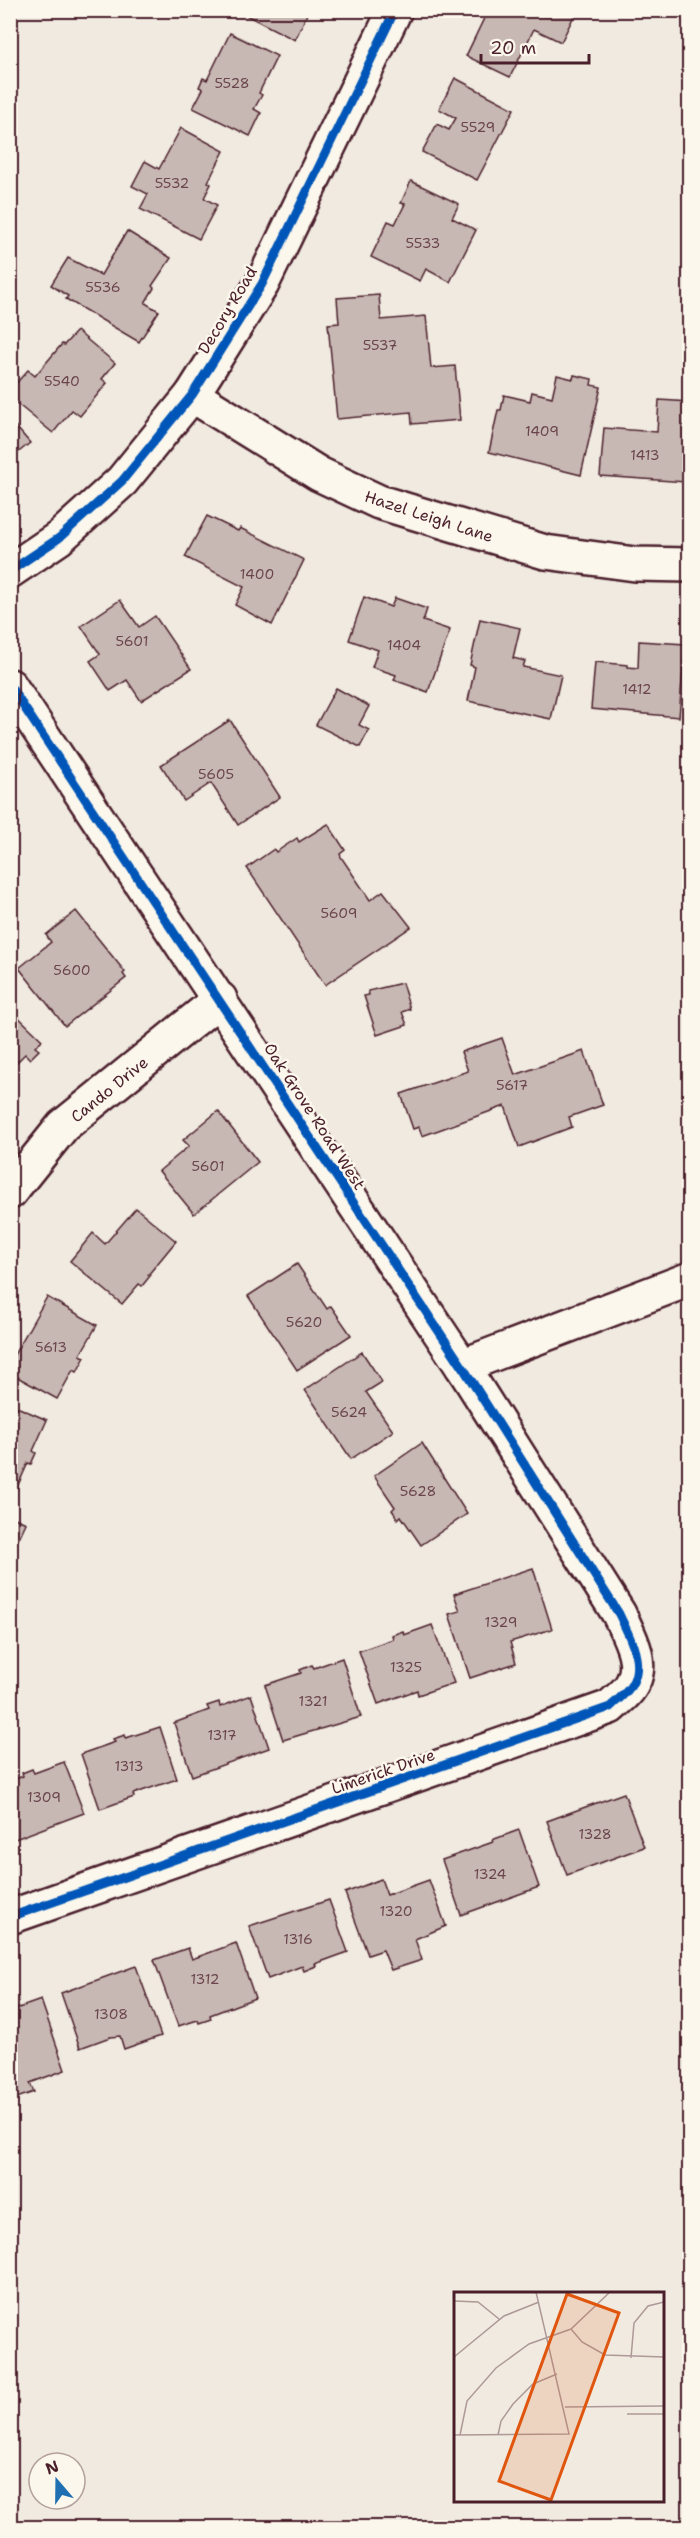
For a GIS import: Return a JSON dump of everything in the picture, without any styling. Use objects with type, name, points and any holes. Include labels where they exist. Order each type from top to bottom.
[{"type":"street","name":"Decory Road","points":[[10,571],[60,538],[122,481],[192,395],[262,284],[395,10]]},
{"type":"street","name":"Hazel Leigh Lane","points":[[192,395],[320,474],[379,502],[545,552],[636,564],[690,565]]},
{"type":"street","name":"Oak Grove Road West","points":[[10,686],[462,1366],[588,1566]]},
{"type":"street","name":"Cando Drive","points":[[10,1192],[63,1126],[220,999]]},
{"type":"street","points":[[462,1366],[690,1280]]},
{"type":"street","name":"Limerick Drive","points":[[10,1917],[610,1707],[632,1685],[638,1671],[634,1646],[619,1614],[588,1566]]},
{"type":"building","points":[[236,10],[309,10],[295,40]]},
{"type":"building","points":[[488,10],[569,10],[575,14],[561,42],[534,29],[510,77],[466,56]]},
{"type":"building","points":[[230,33],[277,56],[259,93],[262,95],[254,109],[261,113],[250,136],[193,108],[203,89],[199,87],[203,78],[207,80]]},
{"type":"building","points":[[455,78],[514,109],[477,180],[422,152],[437,124],[449,130],[456,118],[439,109]]},
{"type":"building","points":[[181,128],[224,151],[208,182],[211,184],[204,198],[217,205],[199,239],[140,209],[148,194],[132,186],[145,161],[159,169]]},
{"type":"building","points":[[411,181],[459,204],[452,218],[476,230],[450,282],[426,269],[420,281],[371,257],[388,221],[395,224],[405,204],[401,203]]},
{"type":"building","points":[[127,231],[171,258],[152,286],[154,288],[145,303],[159,311],[139,342],[66,299],[68,296],[51,285],[68,258],[101,275]]},
{"type":"building","points":[[379,295],[381,320],[426,316],[431,368],[455,366],[460,420],[412,424],[411,412],[337,419],[328,324],[339,323],[337,298]]},
{"type":"building","points":[[77,331],[115,363],[102,379],[107,383],[80,416],[72,410],[53,433],[10,398],[10,390],[28,370],[35,376],[62,344],[64,345]]},
{"type":"building","points":[[557,375],[573,379],[574,375],[592,379],[591,385],[601,387],[581,475],[489,452],[498,410],[501,410],[504,395],[530,401],[532,392],[552,397]]},
{"type":"building","points":[[659,400],[690,402],[686,482],[600,476],[604,428],[657,432]]},
{"type":"building","points":[[10,420],[30,443],[10,459]]},
{"type":"building","points":[[207,516],[238,531],[240,528],[304,560],[272,625],[235,605],[244,587],[185,557]]},
{"type":"building","points":[[364,597],[391,607],[395,598],[427,609],[423,621],[450,630],[428,692],[394,680],[396,675],[372,667],[378,650],[349,640]]},
{"type":"building","points":[[120,600],[139,627],[155,616],[191,669],[141,701],[127,680],[110,691],[90,661],[100,654],[81,626]]},
{"type":"building","points":[[480,619],[520,628],[513,658],[525,661],[523,667],[561,675],[551,719],[468,701],[475,667],[470,665]]},
{"type":"building","points":[[639,641],[685,644],[679,717],[591,709],[595,662],[638,668]]},
{"type":"building","points":[[336,688],[369,706],[359,725],[369,730],[360,747],[316,725]]},
{"type":"building","points":[[230,720],[280,797],[238,825],[211,783],[184,801],[161,765]]},
{"type":"building","points":[[328,824],[345,850],[340,854],[341,857],[370,900],[383,891],[411,927],[325,985],[247,868],[274,849],[276,852],[297,838],[299,842]]},
{"type":"building","points":[[76,911],[125,972],[123,974],[126,978],[65,1026],[19,968],[51,942],[46,935]]},
{"type":"building","points":[[402,983],[410,1009],[402,1012],[407,1025],[377,1035],[364,996],[369,995],[368,991]]},
{"type":"building","points":[[10,1009],[42,1040],[35,1047],[39,1050],[30,1059],[25,1054],[10,1069]]},
{"type":"building","points":[[502,1038],[515,1075],[584,1051],[603,1105],[569,1117],[572,1127],[519,1147],[505,1106],[422,1136],[419,1127],[413,1129],[401,1094],[468,1071],[461,1052]]},
{"type":"building","points":[[218,1111],[258,1162],[194,1214],[159,1171],[189,1146],[183,1140]]},
{"type":"building","points":[[136,1208],[176,1241],[148,1275],[150,1276],[142,1286],[139,1284],[122,1304],[70,1261],[93,1233],[105,1244]]},
{"type":"building","points":[[297,1264],[327,1309],[331,1306],[351,1335],[297,1370],[248,1296]]},
{"type":"building","points":[[47,1297],[97,1325],[80,1355],[85,1357],[77,1372],[73,1370],[57,1399],[10,1373],[10,1362]]},
{"type":"building","points":[[362,1352],[382,1382],[366,1392],[393,1431],[351,1459],[305,1390]]},
{"type":"building","points":[[10,1404],[47,1420],[33,1451],[36,1453],[31,1464],[28,1463],[13,1496],[10,1495]]},
{"type":"building","points":[[422,1443],[467,1514],[421,1545],[401,1516],[398,1519],[392,1510],[395,1507],[374,1476]]},
{"type":"building","points":[[10,1516],[26,1523],[10,1557]]},
{"type":"building","points":[[533,1568],[552,1629],[510,1642],[516,1663],[470,1678],[449,1614],[460,1611],[454,1594]]},
{"type":"building","points":[[432,1625],[454,1683],[418,1695],[417,1690],[378,1704],[359,1651],[393,1639],[392,1635],[403,1631],[404,1635]]},
{"type":"building","points":[[342,1658],[361,1717],[283,1740],[265,1685],[301,1673],[300,1670],[312,1665],[314,1668]]},
{"type":"building","points":[[251,1695],[269,1748],[192,1776],[174,1723],[209,1710],[207,1706],[219,1702],[220,1707]]},
{"type":"building","points":[[160,1727],[177,1779],[133,1794],[134,1797],[100,1809],[81,1754],[115,1742],[113,1739],[125,1735],[126,1738]]},
{"type":"building","points":[[64,1762],[84,1813],[10,1841],[10,1781],[23,1776],[22,1773],[32,1769],[34,1773]]},
{"type":"building","points":[[624,1793],[644,1847],[567,1875],[547,1821]]},
{"type":"building","points":[[519,1830],[539,1887],[461,1915],[442,1860]]},
{"type":"building","points":[[381,1879],[387,1895],[429,1880],[446,1926],[415,1939],[422,1960],[391,1970],[383,1950],[368,1955],[345,1893]]},
{"type":"building","points":[[329,1900],[348,1952],[315,1964],[316,1966],[304,1971],[302,1966],[268,1979],[249,1926]]},
{"type":"building","points":[[236,1943],[255,1998],[210,2015],[211,2019],[178,2026],[154,1960],[188,1948],[192,1959]]},
{"type":"building","points":[[136,1966],[161,2036],[124,2049],[120,2036],[110,2037],[80,2048],[61,1993]]},
{"type":"building","points":[[41,2000],[65,2070],[30,2083],[34,2092],[11,2100],[10,2020],[16,2018],[13,2010]]},
{"type":"cycle path","points":[[10,571],[59,538],[122,481],[192,395],[262,284],[395,10]]},
{"type":"cycle path","points":[[10,686],[462,1366],[619,1614],[634,1647],[637,1665],[631,1686],[610,1707],[10,1917]]}]
